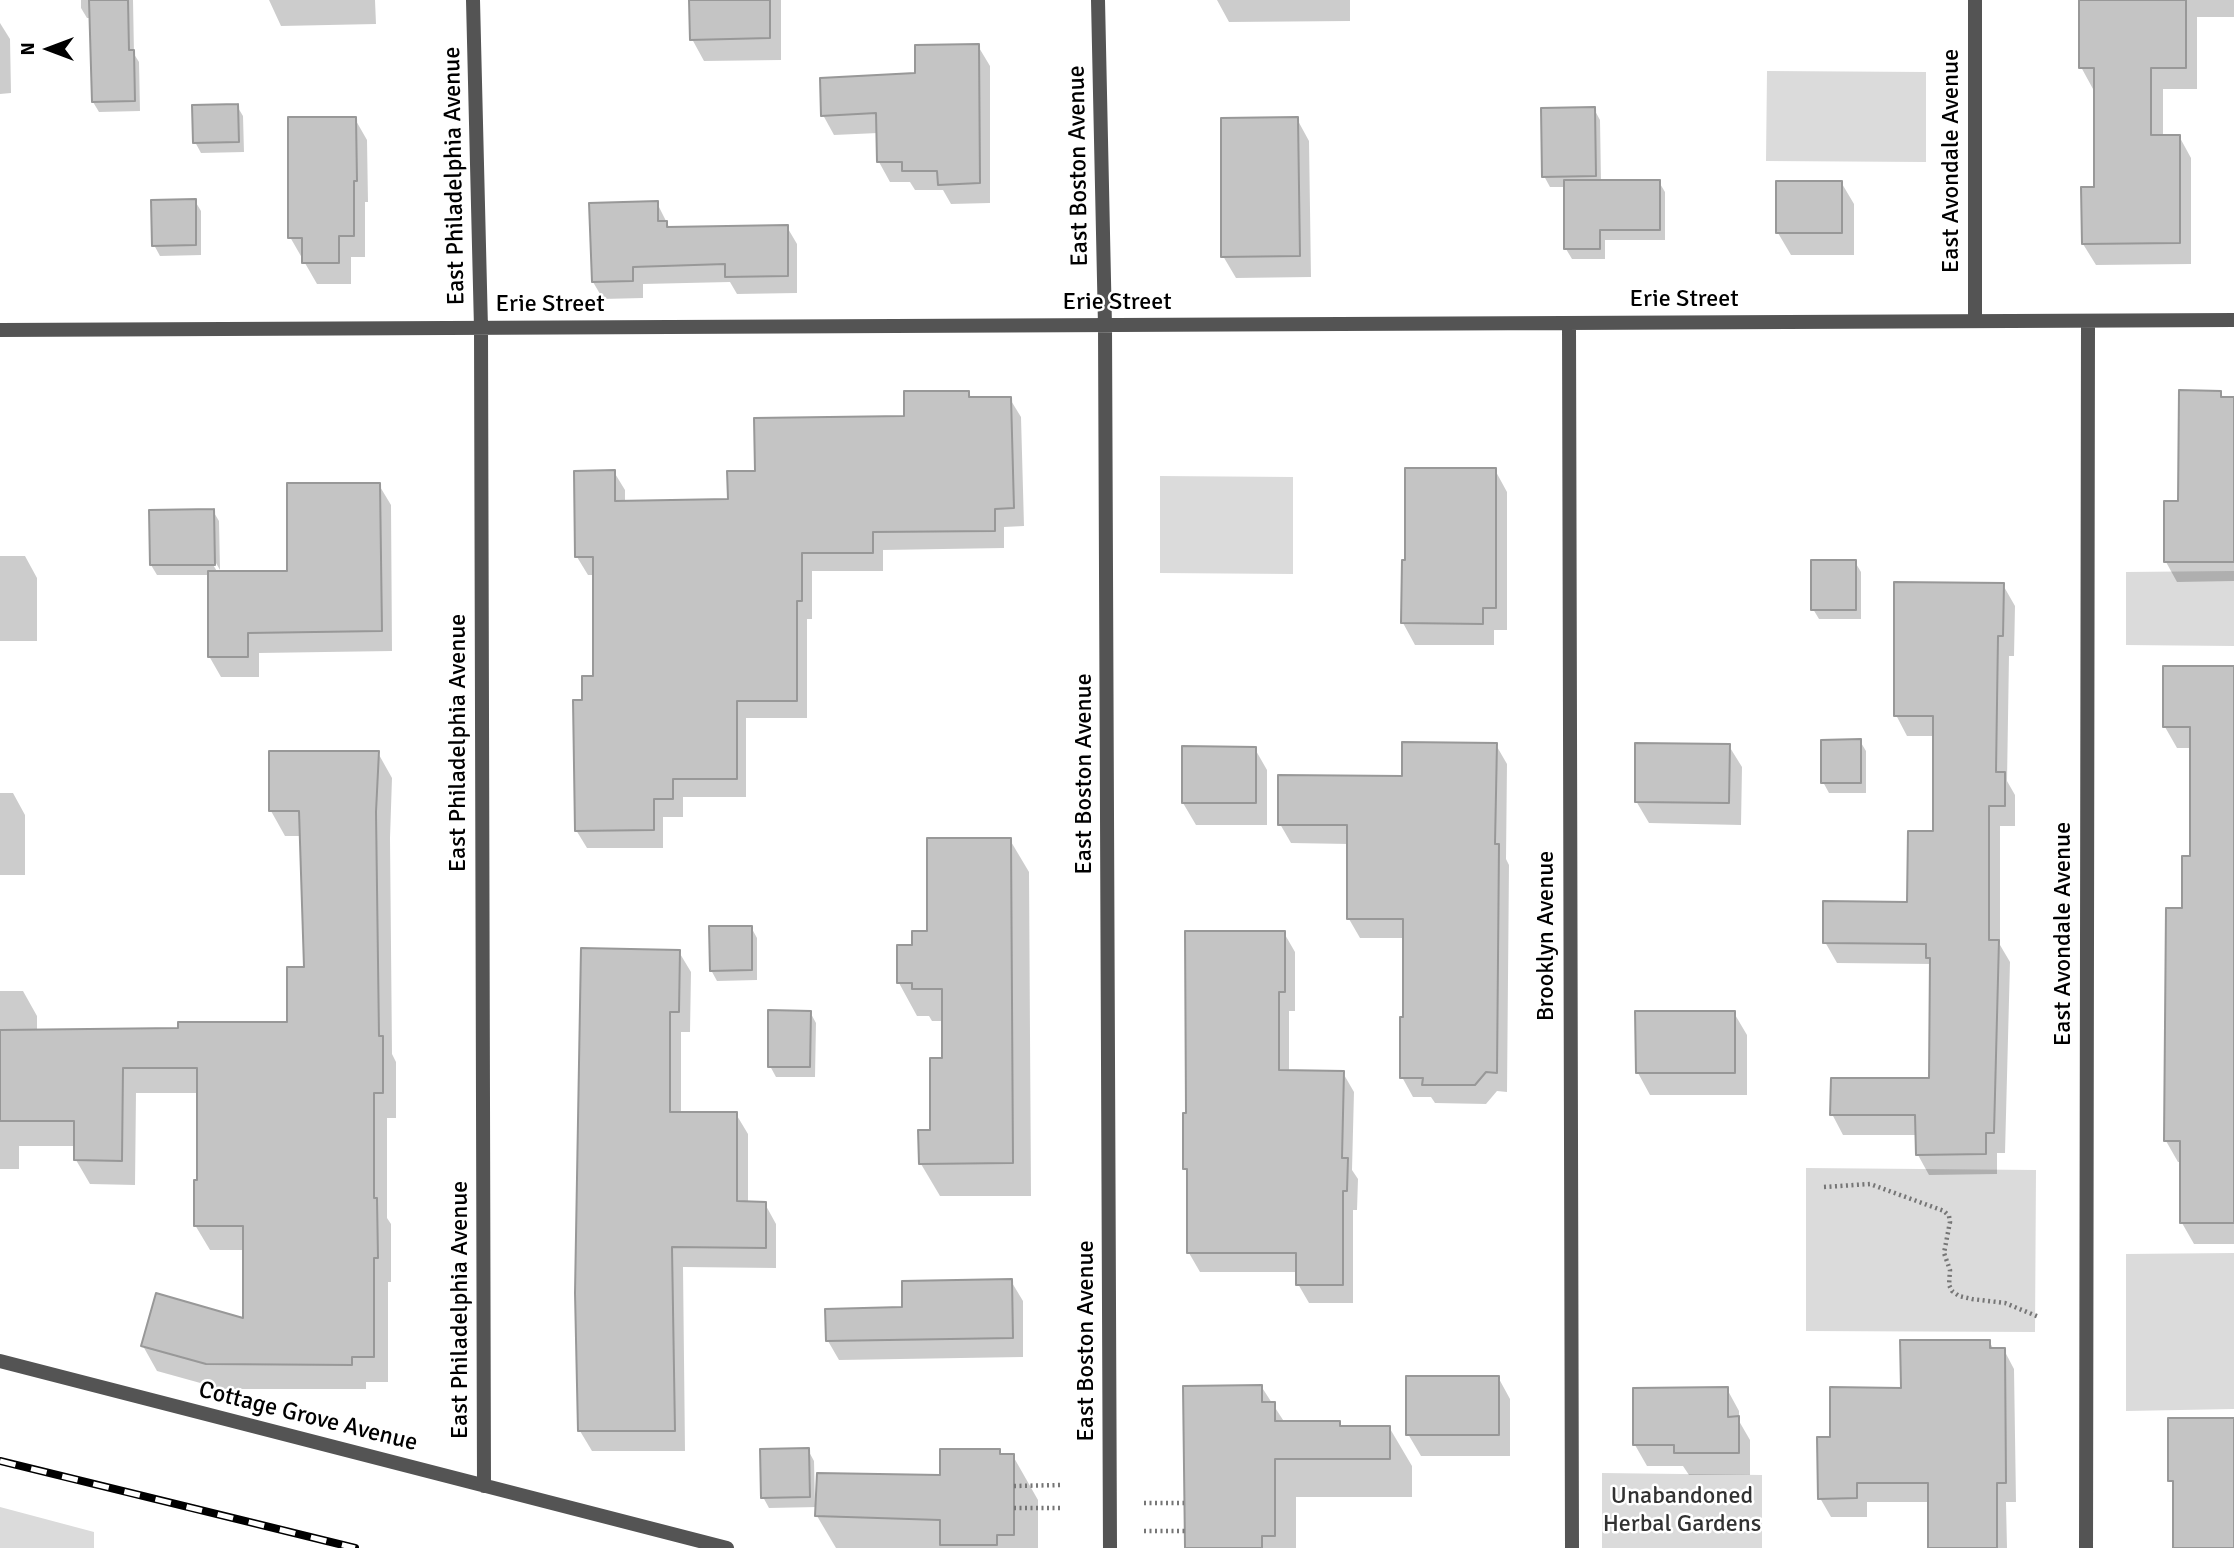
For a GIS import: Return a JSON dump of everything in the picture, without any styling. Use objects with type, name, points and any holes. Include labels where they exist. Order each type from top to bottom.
[{"type":"street","name":"East Philadelphia Avenue","points":[[473,0],[481,328],[484,1486]]},
{"type":"street","name":"East Boston Avenue","points":[[1098,0],[1105,326],[1110,1548]]},
{"type":"street","name":"East Avondale Avenue","points":[[1975,0],[1975,321]]},
{"type":"street","name":"Erie Street","points":[[0,330],[2234,320]]},
{"type":"street","name":"East Avondale Avenue","points":[[2086,1548],[2088,321]]},
{"type":"street","name":"Brooklyn Avenue","points":[[1569,323],[1572,1548]]},
{"type":"street","name":"Cottage Grove Avenue","points":[[0,1361],[727,1548]]},
{"type":"path","points":[[1824,1187],[1853,1183],[1870,1184],[1944,1211],[1950,1222],[1944,1253],[1950,1270],[1949,1285],[1952,1291],[1972,1299],[2005,1303],[2039,1317]]},
{"type":"path","points":[[1014,1486],[1061,1485]]},
{"type":"path","points":[[1144,1503],[1184,1503]]},
{"type":"path","points":[[1014,1508],[1061,1508]]},
{"type":"path","points":[[1144,1531],[1185,1531]]},
{"type":"green space","points":[[1767,71],[1926,72],[1926,162],[1766,161]]},
{"type":"green space","points":[[1160,476],[1293,477],[1293,574],[1160,573]]},
{"type":"green space","points":[[2234,571],[2234,646],[2126,645],[2126,572]]},
{"type":"green space","points":[[1806,1168],[2036,1170],[2035,1332],[1806,1331]]},
{"type":"green space","points":[[2234,1253],[2234,1409],[2126,1411],[2126,1254]]},
{"type":"green space","name":"Unabandoned Herbal Gardens","points":[[1602,1473],[1762,1475],[1762,1548],[1602,1548]]},
{"type":"green space","points":[[0,1507],[94,1532],[94,1548],[0,1548]]},
{"type":"building","points":[[89,0],[128,0],[129,50],[134,50],[135,101],[92,102]]},
{"type":"building","points":[[689,0],[770,0],[770,38],[690,40]]},
{"type":"building","points":[[2079,0],[2186,0],[2186,68],[2151,68],[2151,135],[2180,135],[2180,243],[2082,244],[2081,187],[2094,187],[2094,68],[2079,68]]},
{"type":"building","points":[[979,44],[980,183],[938,185],[937,171],[902,171],[902,162],[877,162],[876,113],[821,116],[820,78],[915,73],[915,45]]},
{"type":"building","points":[[238,104],[239,142],[193,143],[192,105]]},
{"type":"building","points":[[1595,107],[1596,176],[1542,177],[1541,108]]},
{"type":"building","points":[[288,117],[356,117],[354,236],[339,236],[339,263],[302,263],[302,238],[288,238]]},
{"type":"building","points":[[1298,117],[1300,256],[1221,257],[1221,118]]},
{"type":"building","points":[[1564,180],[1660,180],[1660,230],[1600,230],[1600,249],[1564,249]]},
{"type":"building","points":[[1776,181],[1842,181],[1842,233],[1776,233]]},
{"type":"building","points":[[196,199],[196,245],[152,246],[151,200]]},
{"type":"building","points":[[658,201],[658,221],[667,221],[667,227],[788,225],[788,276],[725,277],[725,264],[633,267],[633,281],[592,282],[589,203]]},
{"type":"building","points":[[2179,390],[2221,391],[2221,397],[2234,397],[2234,562],[2164,562],[2164,501],[2178,501]]},
{"type":"building","points":[[904,391],[969,391],[969,397],[1011,397],[1014,508],[995,509],[995,531],[873,532],[873,553],[802,553],[802,601],[797,601],[797,701],[737,701],[737,779],[673,779],[673,799],[654,799],[654,830],[575,831],[573,700],[582,700],[582,676],[593,676],[593,557],[575,557],[574,471],[615,470],[615,501],[728,499],[727,471],[755,471],[754,418],[904,416]]},
{"type":"building","points":[[1405,468],[1496,468],[1496,608],[1483,608],[1483,624],[1401,623],[1402,560],[1405,560]]},
{"type":"building","points":[[287,483],[380,483],[382,631],[248,633],[248,657],[208,657],[208,571],[287,571]]},
{"type":"building","points":[[214,509],[215,565],[150,565],[149,510]]},
{"type":"building","points":[[1811,560],[1856,560],[1856,610],[1811,610]]},
{"type":"building","points":[[1894,582],[2004,583],[2003,636],[1998,636],[1996,772],[2005,772],[2005,806],[1989,806],[1989,940],[1999,940],[1994,1133],[1986,1133],[1986,1154],[1916,1155],[1915,1115],[1830,1115],[1831,1078],[1929,1078],[1930,958],[1926,958],[1926,944],[1823,943],[1823,901],[1907,902],[1908,831],[1933,831],[1933,716],[1894,716]]},
{"type":"building","points":[[2163,666],[2234,666],[2234,1223],[2180,1223],[2180,1141],[2164,1141],[2166,908],[2182,908],[2182,856],[2190,856],[2190,727],[2163,727]]},
{"type":"building","points":[[1861,739],[1861,783],[1821,783],[1821,740]]},
{"type":"building","points":[[1402,742],[1497,743],[1497,1073],[1486,1072],[1475,1085],[1422,1085],[1423,1078],[1400,1078],[1403,919],[1347,919],[1347,825],[1278,825],[1278,775],[1402,776]]},
{"type":"building","points":[[1635,743],[1730,744],[1729,803],[1635,802]]},
{"type":"building","points":[[1182,746],[1256,747],[1256,803],[1182,803]]},
{"type":"building","points":[[269,751],[379,751],[376,812],[379,1036],[383,1036],[383,1093],[374,1093],[374,1198],[377,1198],[378,1258],[374,1258],[374,1357],[352,1357],[352,1365],[206,1364],[141,1346],[156,1293],[243,1318],[243,1226],[194,1226],[194,1180],[197,1180],[197,1068],[123,1068],[122,1161],[74,1160],[74,1121],[0,1121],[0,1030],[178,1028],[178,1022],[287,1022],[287,967],[304,967],[299,811],[269,811]]},
{"type":"building","points":[[927,838],[1011,838],[1013,1163],[919,1164],[918,1130],[930,1130],[930,1058],[942,1058],[942,989],[912,989],[912,983],[897,983],[897,945],[912,945],[912,931],[927,931]]},
{"type":"building","points":[[709,926],[752,926],[752,970],[710,971]]},
{"type":"building","points":[[1185,931],[1285,931],[1285,992],[1279,992],[1279,1070],[1344,1071],[1342,1158],[1348,1158],[1347,1191],[1343,1191],[1343,1285],[1296,1285],[1296,1253],[1187,1253],[1187,1169],[1183,1169],[1183,1113],[1186,1113]]},
{"type":"building","points":[[581,948],[680,950],[679,1012],[670,1012],[670,1112],[737,1112],[737,1201],[766,1202],[766,1248],[672,1247],[675,1431],[578,1431],[575,1293]]},
{"type":"building","points":[[768,1010],[811,1011],[810,1067],[768,1067]]},
{"type":"building","points":[[1635,1011],[1735,1011],[1735,1073],[1636,1073]]},
{"type":"building","points":[[1012,1279],[1013,1338],[826,1341],[825,1309],[902,1307],[902,1281]]},
{"type":"building","points":[[1900,1340],[1990,1340],[1990,1348],[2005,1348],[2006,1483],[1997,1483],[1997,1548],[1928,1548],[1928,1483],[1857,1483],[1857,1498],[1818,1499],[1817,1437],[1830,1437],[1830,1387],[1901,1388]]},
{"type":"building","points":[[1406,1376],[1499,1376],[1499,1435],[1406,1435]]},
{"type":"building","points":[[1262,1385],[1262,1402],[1275,1402],[1275,1421],[1340,1421],[1340,1426],[1390,1426],[1390,1459],[1275,1459],[1275,1536],[1262,1536],[1262,1548],[1185,1548],[1183,1386]]},
{"type":"building","points":[[1728,1387],[1728,1417],[1739,1416],[1739,1453],[1674,1453],[1674,1445],[1633,1445],[1633,1388]]},
{"type":"building","points":[[2168,1418],[2234,1418],[2234,1548],[2173,1548],[2173,1481],[2168,1481]]},
{"type":"building","points":[[809,1448],[810,1497],[761,1498],[760,1449]]},
{"type":"building","points":[[940,1449],[1000,1449],[1000,1454],[1014,1454],[1014,1535],[997,1535],[997,1545],[940,1545],[940,1520],[815,1516],[817,1473],[940,1475]]},
{"type":"railway","points":[[0,1461],[355,1548]]}]
